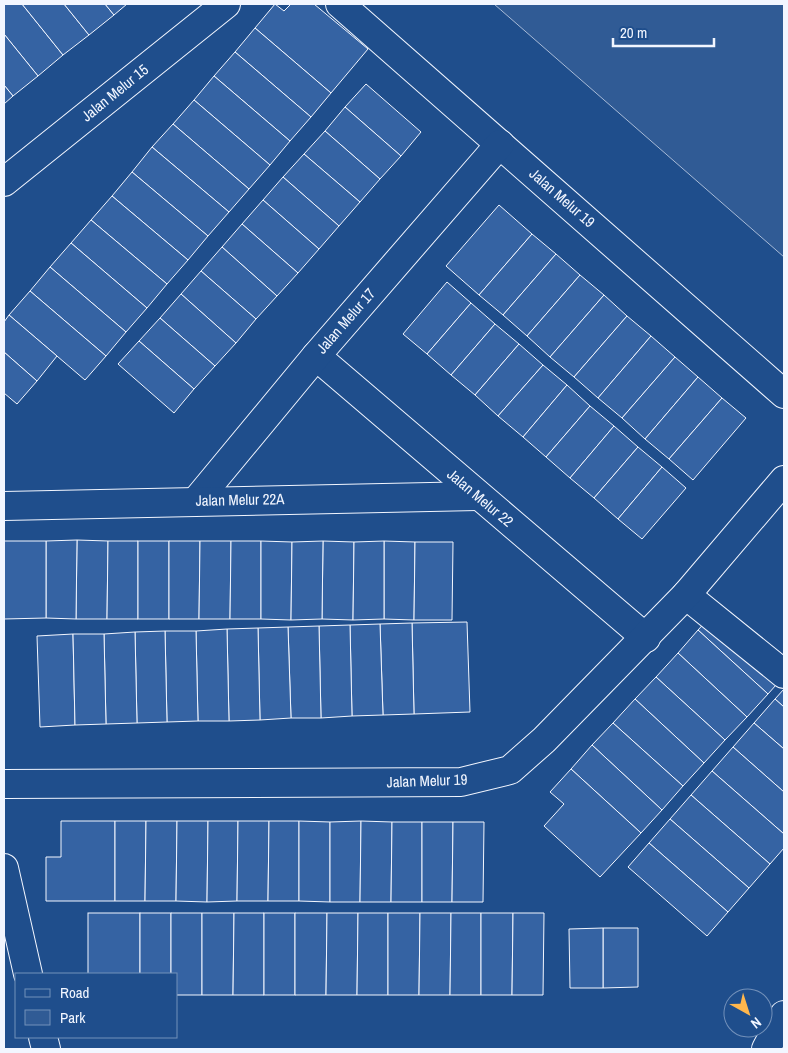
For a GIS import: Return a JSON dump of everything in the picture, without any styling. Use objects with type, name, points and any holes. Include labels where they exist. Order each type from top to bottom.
[{"type":"street","name":"Jalan Melur 15","points":[[4,182],[226,4]]},
{"type":"street","name":"Jalan Melur 19","points":[[340,4],[784,394]]},
{"type":"street","name":"Jalan Melur 17","points":[[196,501],[316,356],[500,144]]},
{"type":"street","name":"Jalan Melur 22","points":[[316,356],[477,496],[646,638]]},
{"type":"street","name":"Jalan Melur 19","points":[[4,784],[461,782],[510,770],[544,740],[646,638],[686,595],[784,480]]},
{"type":"street","name":"Jalan Melur 22A","points":[[4,506],[477,496]]},
{"type":"street","points":[[686,595],[784,674]]},
{"type":"street","points":[[4,868],[28,973]]},
{"type":"street","points":[[766,1049],[784,1015]]},
{"type":"green space","points":[[494,4],[784,4],[784,257]]},
{"type":"building","points":[[4,4],[22,4],[63,55],[38,76],[4,34]]},
{"type":"building","points":[[22,4],[64,4],[89,35],[63,55]]},
{"type":"building","points":[[64,4],[105,4],[114,15],[89,35]]},
{"type":"building","points":[[105,4],[127,4],[114,15]]},
{"type":"building","points":[[275,4],[284,11],[291,4],[314,4],[368,49],[331,93],[255,28]]},
{"type":"building","points":[[255,28],[331,93],[311,117],[235,52]]},
{"type":"building","points":[[4,34],[38,76],[13,96],[4,85]]},
{"type":"building","points":[[235,52],[311,117],[290,141],[214,76]]},
{"type":"building","points":[[214,76],[290,141],[270,165],[194,100]]},
{"type":"building","points":[[366,84],[421,132],[401,156],[345,107]]},
{"type":"building","points":[[4,85],[13,96],[4,104]]},
{"type":"building","points":[[194,100],[270,165],[249,189],[173,124]]},
{"type":"building","points":[[345,107],[401,156],[380,179],[325,131]]},
{"type":"building","points":[[173,124],[249,189],[229,212],[152,147]]},
{"type":"building","points":[[325,131],[380,179],[360,202],[304,154]]},
{"type":"building","points":[[152,147],[229,212],[208,236],[132,172]]},
{"type":"building","points":[[304,154],[360,202],[339,226],[283,177]]},
{"type":"building","points":[[132,172],[208,236],[188,260],[112,196]]},
{"type":"building","points":[[283,177],[339,226],[319,249],[263,200]]},
{"type":"building","points":[[112,196],[188,260],[167,284],[91,220]]},
{"type":"building","points":[[263,200],[319,249],[298,273],[242,224]]},
{"type":"building","points":[[499,205],[532,234],[479,295],[446,266]]},
{"type":"building","points":[[91,220],[167,284],[147,308],[71,243]]},
{"type":"building","points":[[242,224],[298,273],[277,296],[222,247]]},
{"type":"building","points":[[532,234],[556,254],[503,315],[479,295]]},
{"type":"building","points":[[71,243],[147,308],[126,332],[50,267]]},
{"type":"building","points":[[222,247],[277,296],[256,319],[201,271]]},
{"type":"building","points":[[556,254],[580,275],[527,336],[503,315]]},
{"type":"building","points":[[50,267],[126,332],[106,356],[30,291]]},
{"type":"building","points":[[201,271],[256,319],[236,343],[181,294]]},
{"type":"building","points":[[580,275],[604,295],[550,357],[527,336]]},
{"type":"building","points":[[447,282],[471,303],[427,354],[403,334]]},
{"type":"building","points":[[30,291],[106,356],[85,380],[9,315]]},
{"type":"building","points":[[181,294],[236,343],[215,366],[160,318]]},
{"type":"building","points":[[604,295],[627,316],[574,377],[550,357]]},
{"type":"building","points":[[471,303],[495,324],[451,375],[427,354]]},
{"type":"building","points":[[9,315],[57,356],[37,381],[4,352],[4,322]]},
{"type":"building","points":[[627,316],[651,336],[598,398],[574,377]]},
{"type":"building","points":[[160,318],[215,366],[194,389],[139,341]]},
{"type":"building","points":[[495,324],[519,344],[475,395],[451,375]]},
{"type":"building","points":[[651,336],[675,357],[622,418],[598,398]]},
{"type":"building","points":[[139,341],[194,389],[174,413],[118,364]]},
{"type":"building","points":[[519,344],[543,365],[498,416],[475,395]]},
{"type":"building","points":[[4,352],[37,381],[17,404],[4,393]]},
{"type":"building","points":[[675,357],[698,377],[645,439],[622,418]]},
{"type":"building","points":[[543,365],[567,385],[523,437],[498,416]]},
{"type":"building","points":[[698,377],[722,398],[669,459],[645,439]]},
{"type":"building","points":[[567,385],[590,406],[546,457],[523,437]]},
{"type":"building","points":[[722,398],[746,418],[693,480],[669,459]]},
{"type":"building","points":[[590,406],[614,426],[570,478],[546,457]]},
{"type":"building","points":[[614,426],[638,447],[594,498],[570,478]]},
{"type":"building","points":[[638,447],[662,467],[618,519],[594,498]]},
{"type":"building","points":[[662,467],[686,488],[642,539],[618,519]]},
{"type":"building","points":[[77,540],[108,541],[107,619],[76,619]]},
{"type":"building","points":[[77,540],[76,619],[46,618],[46,541]]},
{"type":"building","points":[[4,541],[46,541],[46,618],[4,619]]},
{"type":"building","points":[[108,541],[138,541],[138,619],[107,619]]},
{"type":"building","points":[[138,541],[169,541],[169,619],[138,619]]},
{"type":"building","points":[[169,541],[200,541],[199,619],[169,619]]},
{"type":"building","points":[[200,541],[231,541],[230,619],[199,619]]},
{"type":"building","points":[[231,541],[261,541],[261,619],[230,619]]},
{"type":"building","points":[[261,541],[292,542],[291,620],[261,619]]},
{"type":"building","points":[[323,541],[354,542],[353,620],[322,619]]},
{"type":"building","points":[[323,541],[322,619],[291,620],[292,542]]},
{"type":"building","points":[[384,541],[415,542],[414,620],[384,619]]},
{"type":"building","points":[[384,541],[384,619],[353,620],[354,542]]},
{"type":"building","points":[[415,542],[453,542],[452,620],[414,620]]},
{"type":"building","points":[[719,607],[784,676],[768,694],[698,630]]},
{"type":"building","points":[[467,622],[470,712],[414,714],[412,623]]},
{"type":"building","points":[[412,623],[414,714],[383,715],[380,624]]},
{"type":"building","points":[[380,624],[383,715],[352,716],[350,625]]},
{"type":"building","points":[[350,625],[352,716],[321,718],[319,626]]},
{"type":"building","points":[[319,626],[321,718],[291,718],[288,627]]},
{"type":"building","points":[[288,627],[291,718],[260,720],[258,628]]},
{"type":"building","points":[[258,628],[260,720],[229,721],[227,629]]},
{"type":"building","points":[[227,629],[229,721],[198,721],[196,631]]},
{"type":"building","points":[[698,630],[768,694],[747,717],[678,653]]},
{"type":"building","points":[[165,631],[196,631],[198,721],[167,722]]},
{"type":"building","points":[[165,631],[167,722],[137,723],[135,632]]},
{"type":"building","points":[[135,632],[137,723],[106,724],[104,634]]},
{"type":"building","points":[[73,634],[75,725],[40,727],[37,636]]},
{"type":"building","points":[[73,634],[104,634],[106,724],[75,725]]},
{"type":"building","points":[[678,653],[747,717],[725,740],[656,677]]},
{"type":"building","points":[[656,677],[725,740],[704,763],[635,699]]},
{"type":"building","points":[[784,689],[784,707],[775,699]]},
{"type":"building","points":[[635,699],[704,763],[683,786],[613,723]]},
{"type":"building","points":[[775,699],[784,707],[784,749],[754,723]]},
{"type":"building","points":[[613,723],[683,786],[662,810],[592,745]]},
{"type":"building","points":[[754,723],[784,749],[784,792],[733,747]]},
{"type":"building","points":[[592,745],[662,810],[641,833],[571,769]]},
{"type":"building","points":[[733,747],[784,792],[784,834],[712,771]]},
{"type":"building","points":[[571,769],[641,833],[600,877],[544,826],[564,804],[550,792]]},
{"type":"building","points":[[712,771],[784,834],[784,848],[770,864],[691,795]]},
{"type":"building","points":[[691,795],[770,864],[749,888],[670,819]]},
{"type":"building","points":[[670,819],[749,888],[728,912],[649,843]]},
{"type":"building","points":[[61,821],[115,821],[115,901],[46,901],[46,857],[61,857]]},
{"type":"building","points":[[115,821],[146,821],[145,901],[115,901]]},
{"type":"building","points":[[146,821],[177,821],[176,901],[145,901]]},
{"type":"building","points":[[177,821],[208,821],[207,902],[176,901]]},
{"type":"building","points":[[208,821],[238,821],[237,901],[207,902]]},
{"type":"building","points":[[238,821],[269,821],[268,901],[237,901]]},
{"type":"building","points":[[269,821],[299,821],[299,901],[268,901]]},
{"type":"building","points":[[299,821],[330,822],[330,902],[299,901]]},
{"type":"building","points":[[361,821],[360,902],[330,902],[330,822]]},
{"type":"building","points":[[361,821],[392,822],[391,902],[360,902]]},
{"type":"building","points":[[392,822],[422,822],[422,902],[391,902]]},
{"type":"building","points":[[422,822],[453,822],[452,902],[422,902]]},
{"type":"building","points":[[453,822],[484,822],[483,902],[452,902]]},
{"type":"building","points":[[649,843],[728,912],[707,936],[628,867]]},
{"type":"building","points":[[88,913],[140,913],[140,973],[88,973]]},
{"type":"building","points":[[140,913],[171,913],[171,973],[140,973]]},
{"type":"building","points":[[171,913],[202,913],[202,995],[178,995],[178,973],[171,973]]},
{"type":"building","points":[[202,913],[234,913],[233,995],[202,995]]},
{"type":"building","points":[[234,913],[264,913],[264,995],[233,995]]},
{"type":"building","points":[[264,913],[295,913],[295,995],[264,995]]},
{"type":"building","points":[[295,913],[327,913],[326,995],[295,995]]},
{"type":"building","points":[[327,913],[358,913],[357,995],[326,995]]},
{"type":"building","points":[[358,913],[388,913],[388,995],[357,995]]},
{"type":"building","points":[[388,913],[420,913],[419,995],[388,995]]},
{"type":"building","points":[[420,913],[451,913],[450,995],[419,995]]},
{"type":"building","points":[[451,913],[481,913],[481,995],[450,995]]},
{"type":"building","points":[[481,913],[513,913],[512,995],[481,995]]},
{"type":"building","points":[[513,913],[544,913],[543,995],[512,995]]},
{"type":"building","points":[[603,928],[638,928],[638,987],[603,988]]},
{"type":"building","points":[[603,928],[603,988],[570,988],[569,929]]}]
